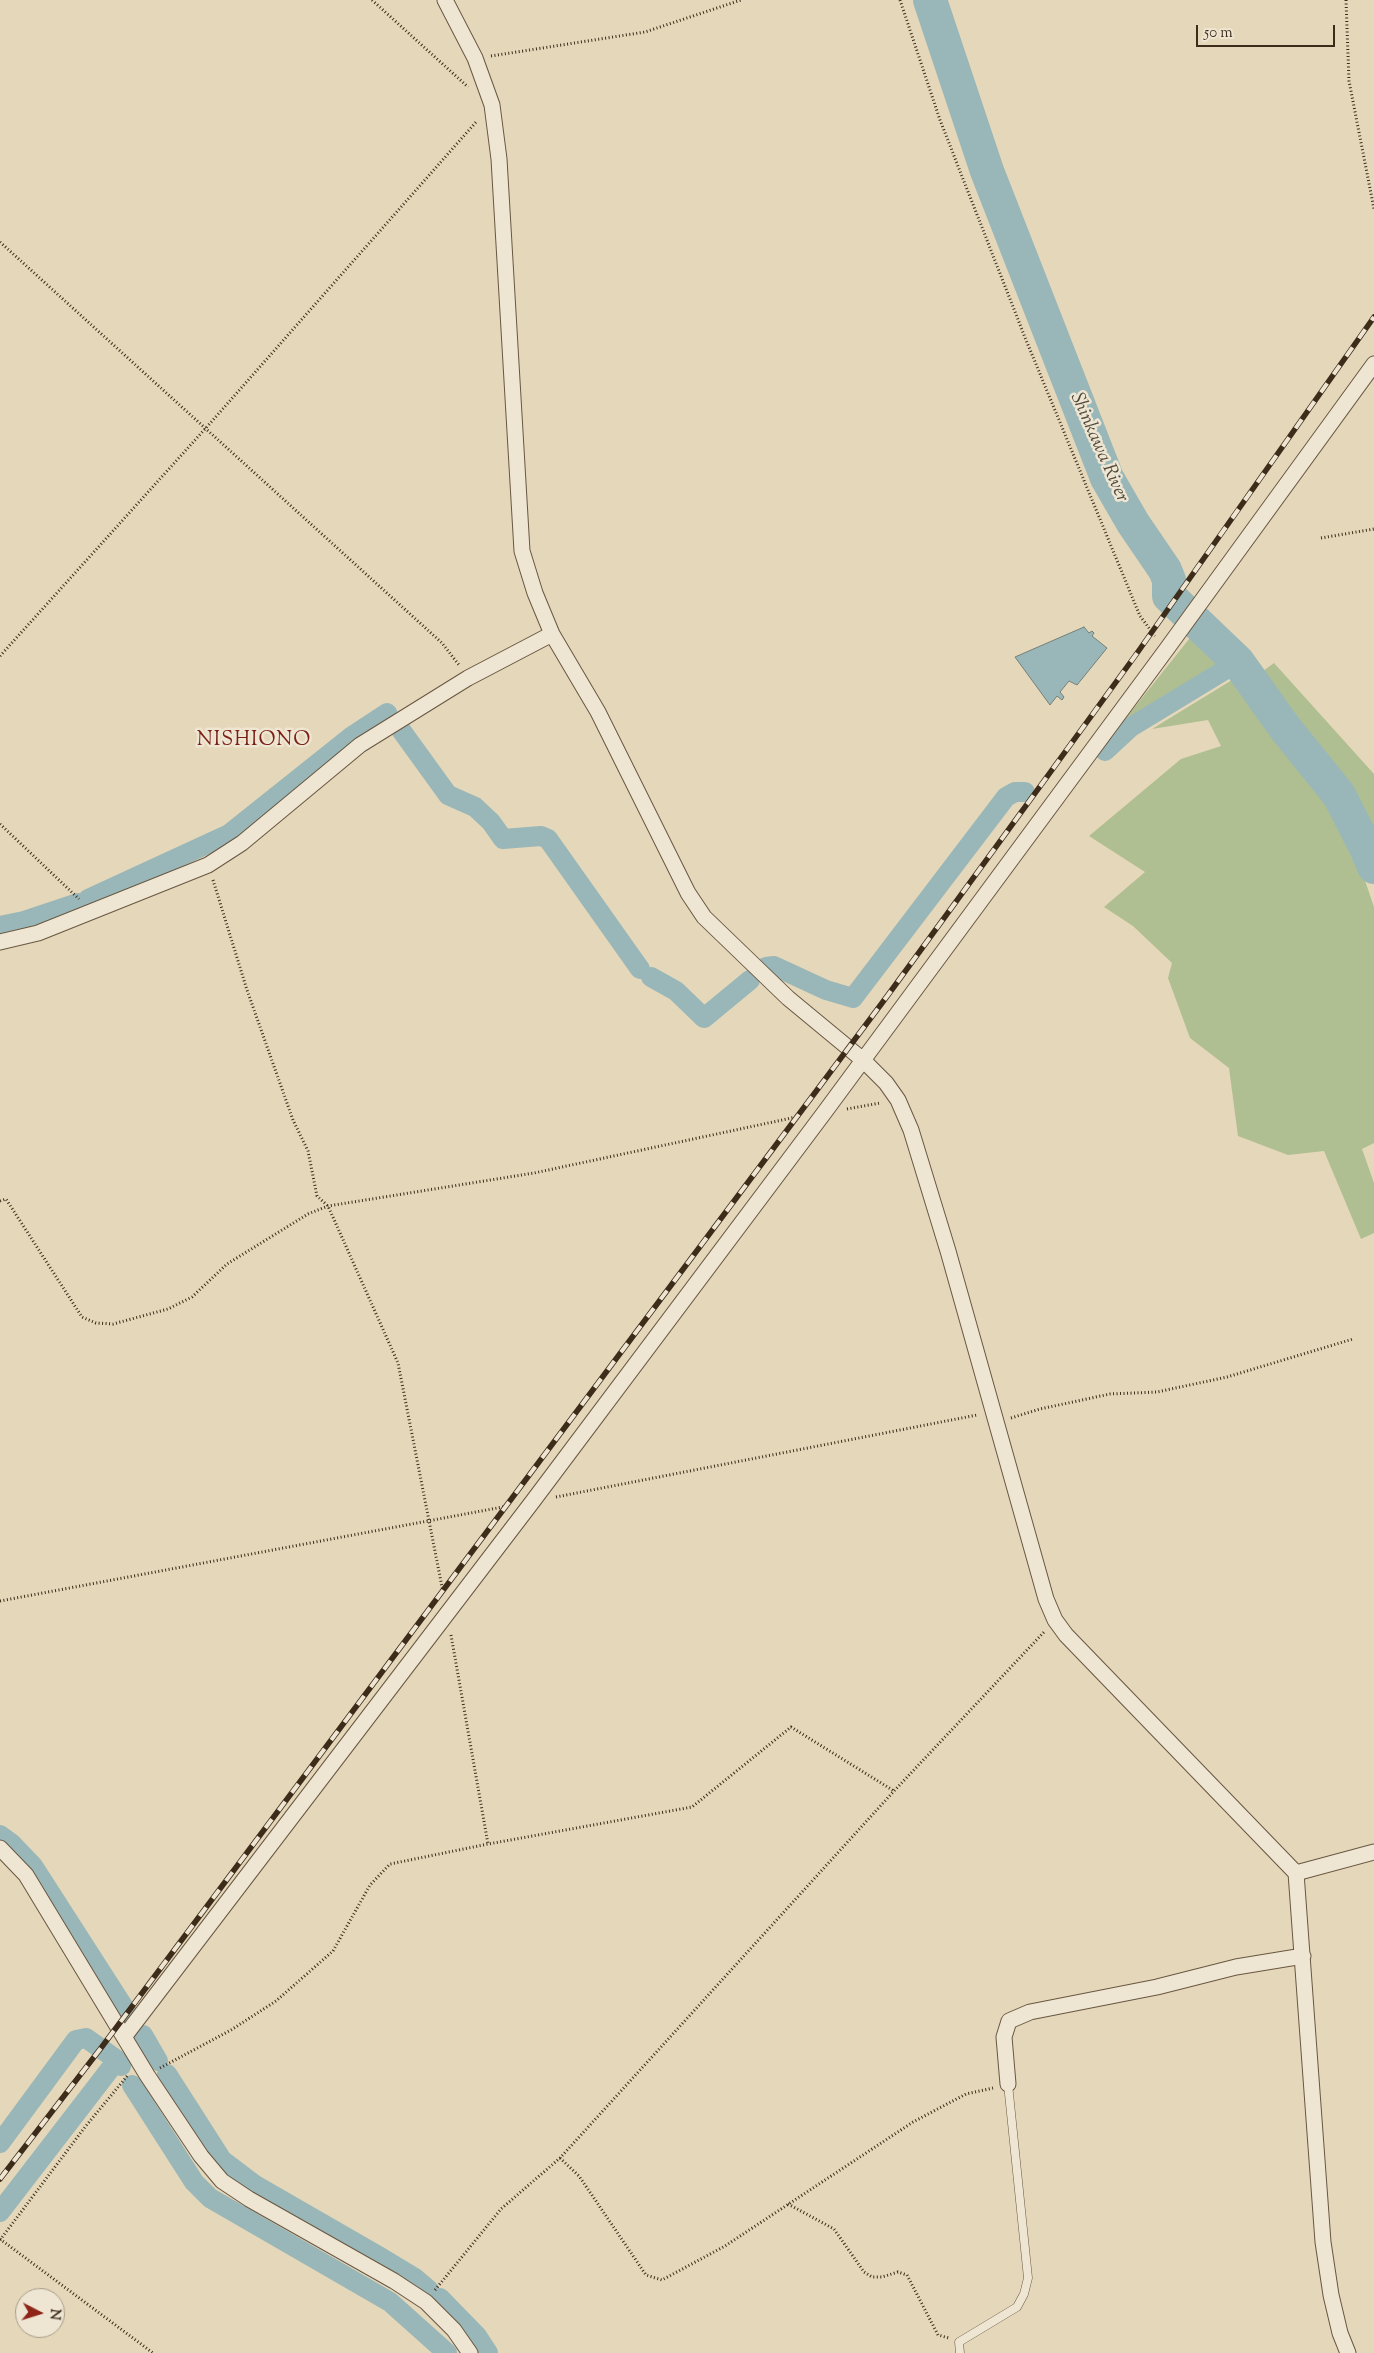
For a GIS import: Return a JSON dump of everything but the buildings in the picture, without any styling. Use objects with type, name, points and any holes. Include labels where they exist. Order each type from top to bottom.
[{"type":"street","points":[[445,0],[474,58],[492,105],[500,168],[522,551],[535,593],[552,634],[598,712],[688,893],[704,917],[788,998],[863,1060],[886,1083],[898,1100],[911,1130],[1046,1598],[1055,1620],[1066,1635],[1296,1873],[1323,2242],[1331,2295],[1340,2333],[1348,2353]]},
{"type":"street","points":[[124,2037],[533,1501],[824,1113],[1166,650],[1374,364]]},
{"type":"street","points":[[0,942],[38,933],[90,914],[208,865],[242,843],[360,745],[468,678],[552,634]]},
{"type":"street","points":[[0,1848],[26,1875],[147,2076],[201,2156],[222,2181],[249,2199],[394,2281],[426,2302],[454,2330],[470,2353]]},
{"type":"street","points":[[1296,1873],[1374,1852]]},
{"type":"street","points":[[1008,2084],[1004,2037],[1009,2021],[1030,2012],[1157,1987],[1236,1967],[1303,1956]]},
{"type":"lane","points":[[960,2353],[959,2342],[1018,2307],[1028,2278],[1008,2084]]},
{"type":"path","points":[[0,656],[205,430],[492,105],[473,92],[372,0]]},
{"type":"path","points":[[474,58],[645,32],[741,0]]},
{"type":"path","points":[[900,0],[940,120],[1026,340],[1140,616],[1166,650]]},
{"type":"path","points":[[1346,0],[1349,81],[1374,209]]},
{"type":"path","points":[[0,242],[442,643],[468,678]]},
{"type":"path","points":[[1320,538],[1374,529]]},
{"type":"path","points":[[0,824],[78,897],[90,914]]},
{"type":"path","points":[[208,865],[248,990],[293,1120],[308,1151],[317,1196],[328,1206],[398,1363],[447,1614],[488,1844]]},
{"type":"path","points":[[0,1201],[6,1199],[82,1318],[96,1323],[113,1324],[168,1309],[192,1297],[227,1264],[308,1214],[328,1206],[534,1174],[781,1119],[898,1100]]},
{"type":"path","points":[[0,1601],[428,1520],[1040,1409],[1110,1394],[1157,1392],[1227,1377],[1353,1339]]},
{"type":"path","points":[[426,2302],[501,2209],[560,2158],[894,1791],[1055,1620]]},
{"type":"path","points":[[147,2076],[230,2030],[276,2000],[333,1951],[370,1885],[390,1864],[692,1807],[791,1727],[894,1791]]},
{"type":"path","points":[[139,2062],[84,2127],[0,2239],[153,2353]]},
{"type":"path","points":[[560,2158],[579,2176],[646,2275],[662,2280],[725,2246],[913,2122],[966,2094],[1008,2084]]},
{"type":"path","points":[[788,2204],[834,2229],[864,2272],[872,2277],[882,2277],[898,2272],[906,2275],[938,2335],[959,2342]]},
{"type":"green space","points":[[1193,634],[1221,662],[1122,723]]},
{"type":"green space","points":[[1274,663],[1374,774],[1374,845],[1370,833],[1333,774],[1256,676]]},
{"type":"green space","points":[[1232,680],[1279,737],[1334,815],[1360,866],[1374,907],[1374,1143],[1362,1149],[1374,1183],[1374,1233],[1361,1239],[1324,1151],[1288,1155],[1238,1136],[1229,1068],[1190,1038],[1168,978],[1172,963],[1133,926],[1104,907],[1145,872],[1089,836],[1181,759],[1221,746],[1208,720],[1152,729]]},
{"type":"water","points":[[1084,627],[1089,633],[1092,631],[1094,633],[1092,636],[1107,648],[1077,685],[1069,681],[1060,692],[1064,697],[1062,700],[1057,696],[1050,705],[1015,657]]},
{"type":"waterway","name":"Shinkawa River","points":[[930,0],[987,171],[1107,478],[1133,523],[1165,570],[1169,580],[1169,596],[1238,662],[1285,728],[1339,795],[1374,867]]},
{"type":"waterway","points":[[1105,751],[1131,727],[1238,662]]},
{"type":"waterway","points":[[88,899],[229,834],[352,736],[387,713],[388,715]]},
{"type":"waterway","points":[[401,730],[448,795],[475,807],[491,822],[503,839],[541,836],[548,839],[640,969]]},
{"type":"waterway","points":[[766,967],[774,966],[826,990],[853,998],[1006,797],[1015,792],[1025,792]]},
{"type":"waterway","points":[[0,926],[24,921],[78,903]]},
{"type":"waterway","points":[[651,977],[676,991],[704,1018],[750,980]]},
{"type":"waterway","points":[[0,1835],[11,1843],[33,1866],[130,2017]]},
{"type":"waterway","points":[[143,2035],[158,2061]]},
{"type":"waterway","points":[[0,2143],[76,2040],[86,2038],[117,2060],[121,2066]]},
{"type":"waterway","points":[[0,2212],[117,2060]]},
{"type":"waterway","points":[[167,2074],[222,2160],[255,2185],[415,2278],[429,2290]]},
{"type":"waterway","points":[[132,2085],[194,2182],[210,2198],[390,2302],[447,2353]]},
{"type":"waterway","points":[[440,2298],[477,2336],[488,2353]]},
{"type":"railway","points":[[0,2179],[101,2048],[888,995],[1135,656],[1374,317]]},
{"type":"district","name":"NISHIONO","points":[[254,742]]}]
